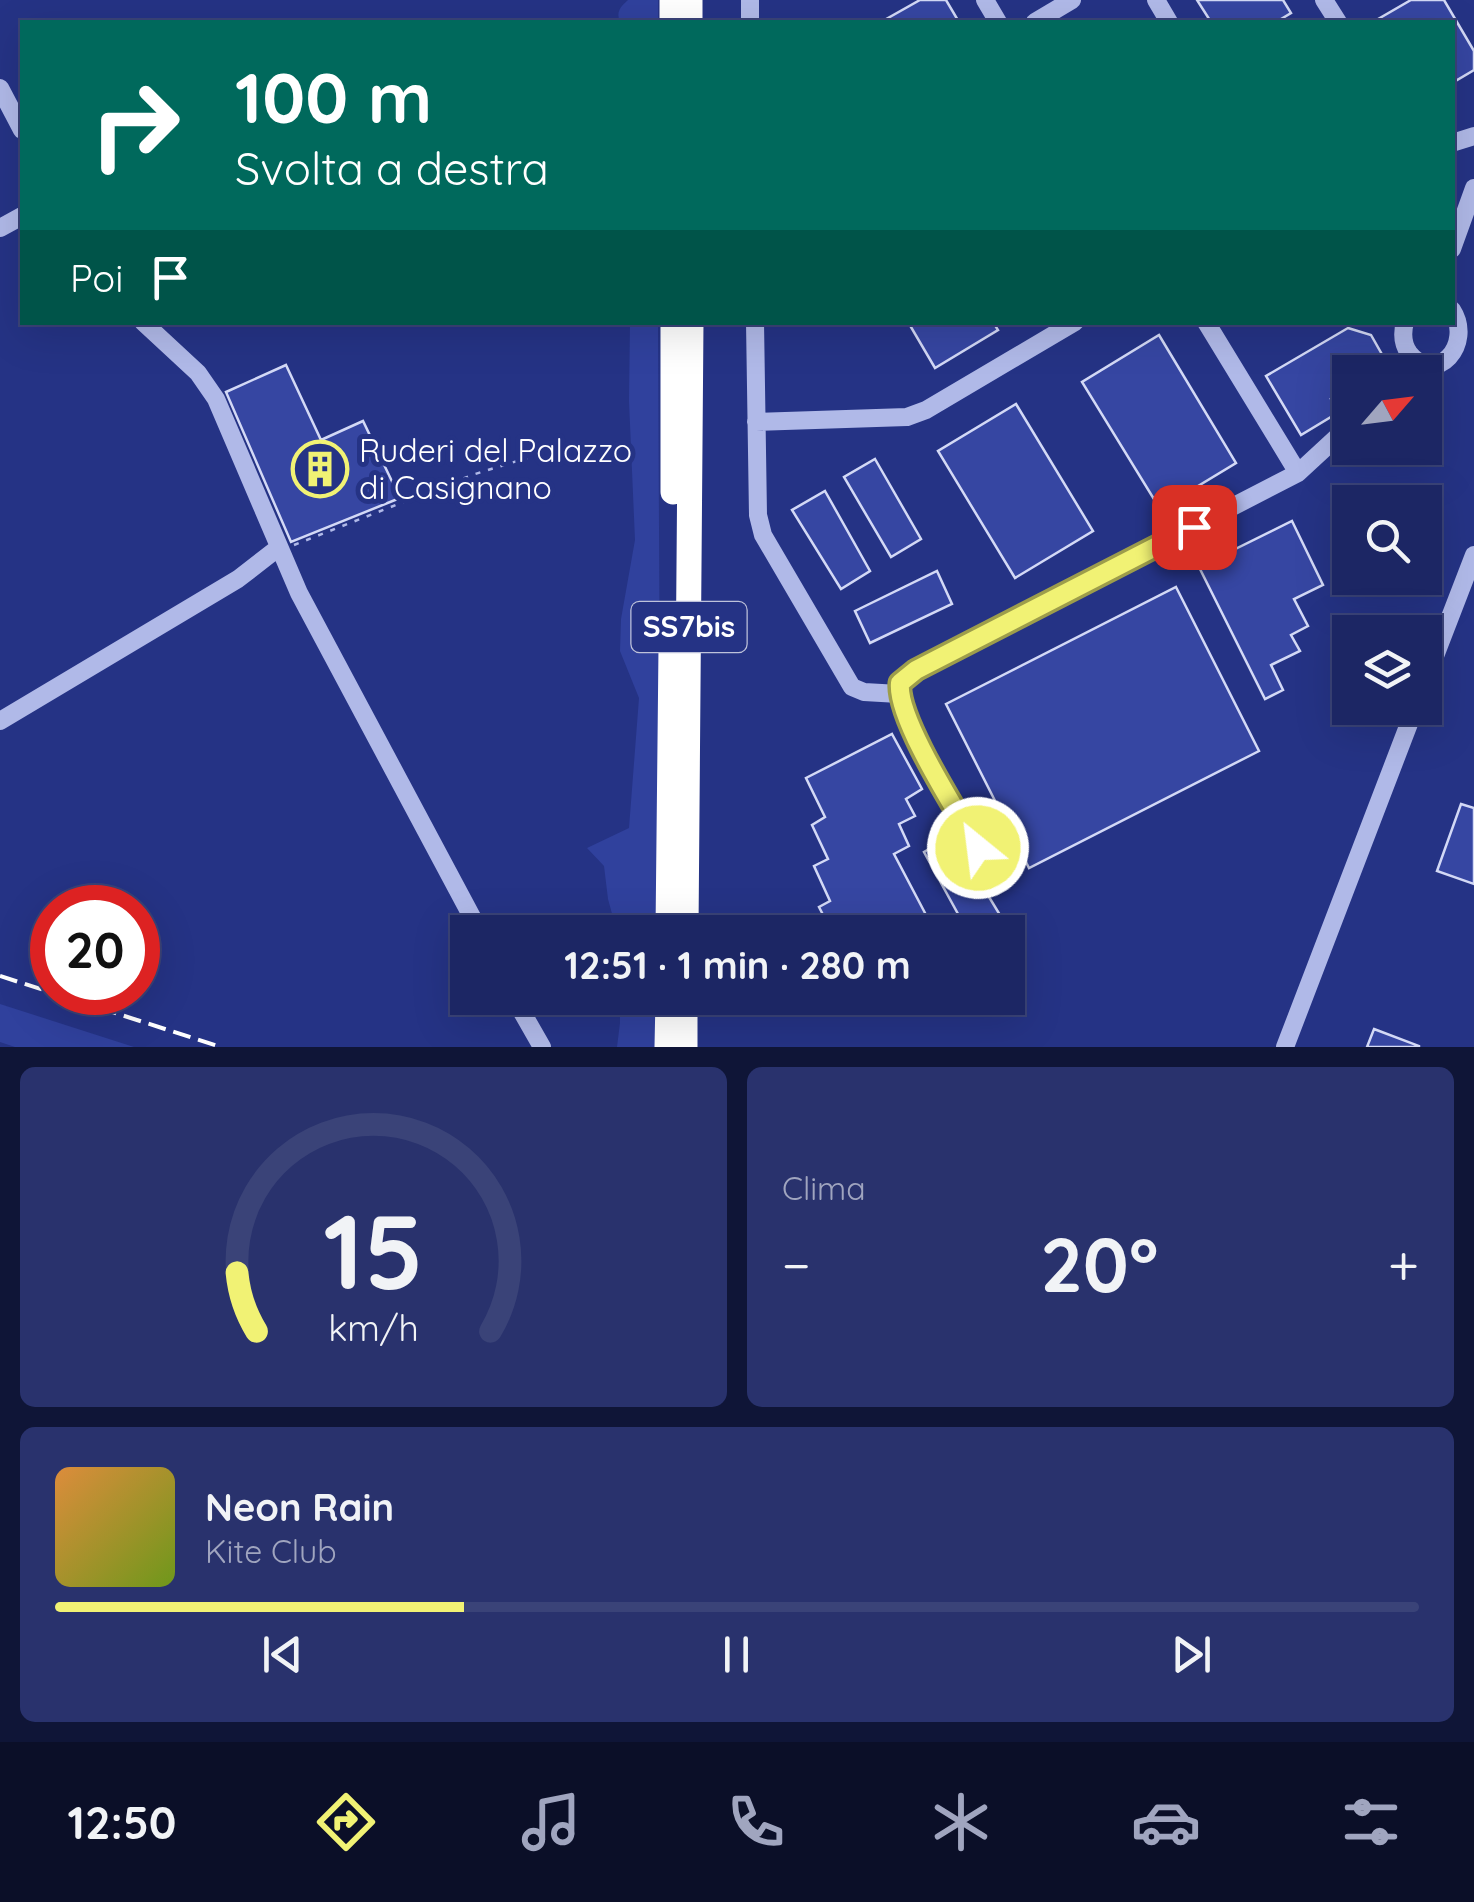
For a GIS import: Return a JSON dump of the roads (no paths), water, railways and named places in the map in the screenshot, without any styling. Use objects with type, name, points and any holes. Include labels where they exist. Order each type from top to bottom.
[{"type":"highway","name":"SS7bis","points":[[668,915],[673,325]]},
{"type":"highway","name":"SS7bis","points":[[686,915],[691,325]]},
{"type":"highway","points":[[667,1047],[668,1015]]},
{"type":"highway","points":[[685,1015],[685,1047]]},
{"type":"street","points":[[1038,20],[1072,0]]},
{"type":"street","points":[[2,97],[20,127]]},
{"type":"street","points":[[1456,221],[1474,188]]},
{"type":"street","points":[[146,325],[198,373],[216,400],[299,592],[471,915]]},
{"type":"street","points":[[755,325],[758,515],[763,535],[852,688],[898,694]]},
{"type":"street","points":[[756,422],[907,416],[926,410],[1070,325]]},
{"type":"street","points":[[1208,325],[1298,473]]},
{"type":"street","points":[[1404,325],[1409,355]]},
{"type":"street","points":[[1442,362],[1466,354],[1469,334]]},
{"type":"street","points":[[995,879],[909,725],[898,694],[900,683],[916,670],[1298,473],[1332,442]]},
{"type":"street","points":[[0,721],[238,578],[278,548]]},
{"type":"street","points":[[1442,638],[1474,554]]},
{"type":"street","points":[[1285,1047],[1408,725]]},
{"type":"street","points":[[524,1015],[542,1047]]},
{"type":"railway","points":[[0,976],[221,1047]]},
{"type":"place","name":"Ruderi del Palazzo di Casignano","points":[[320,469]]}]
